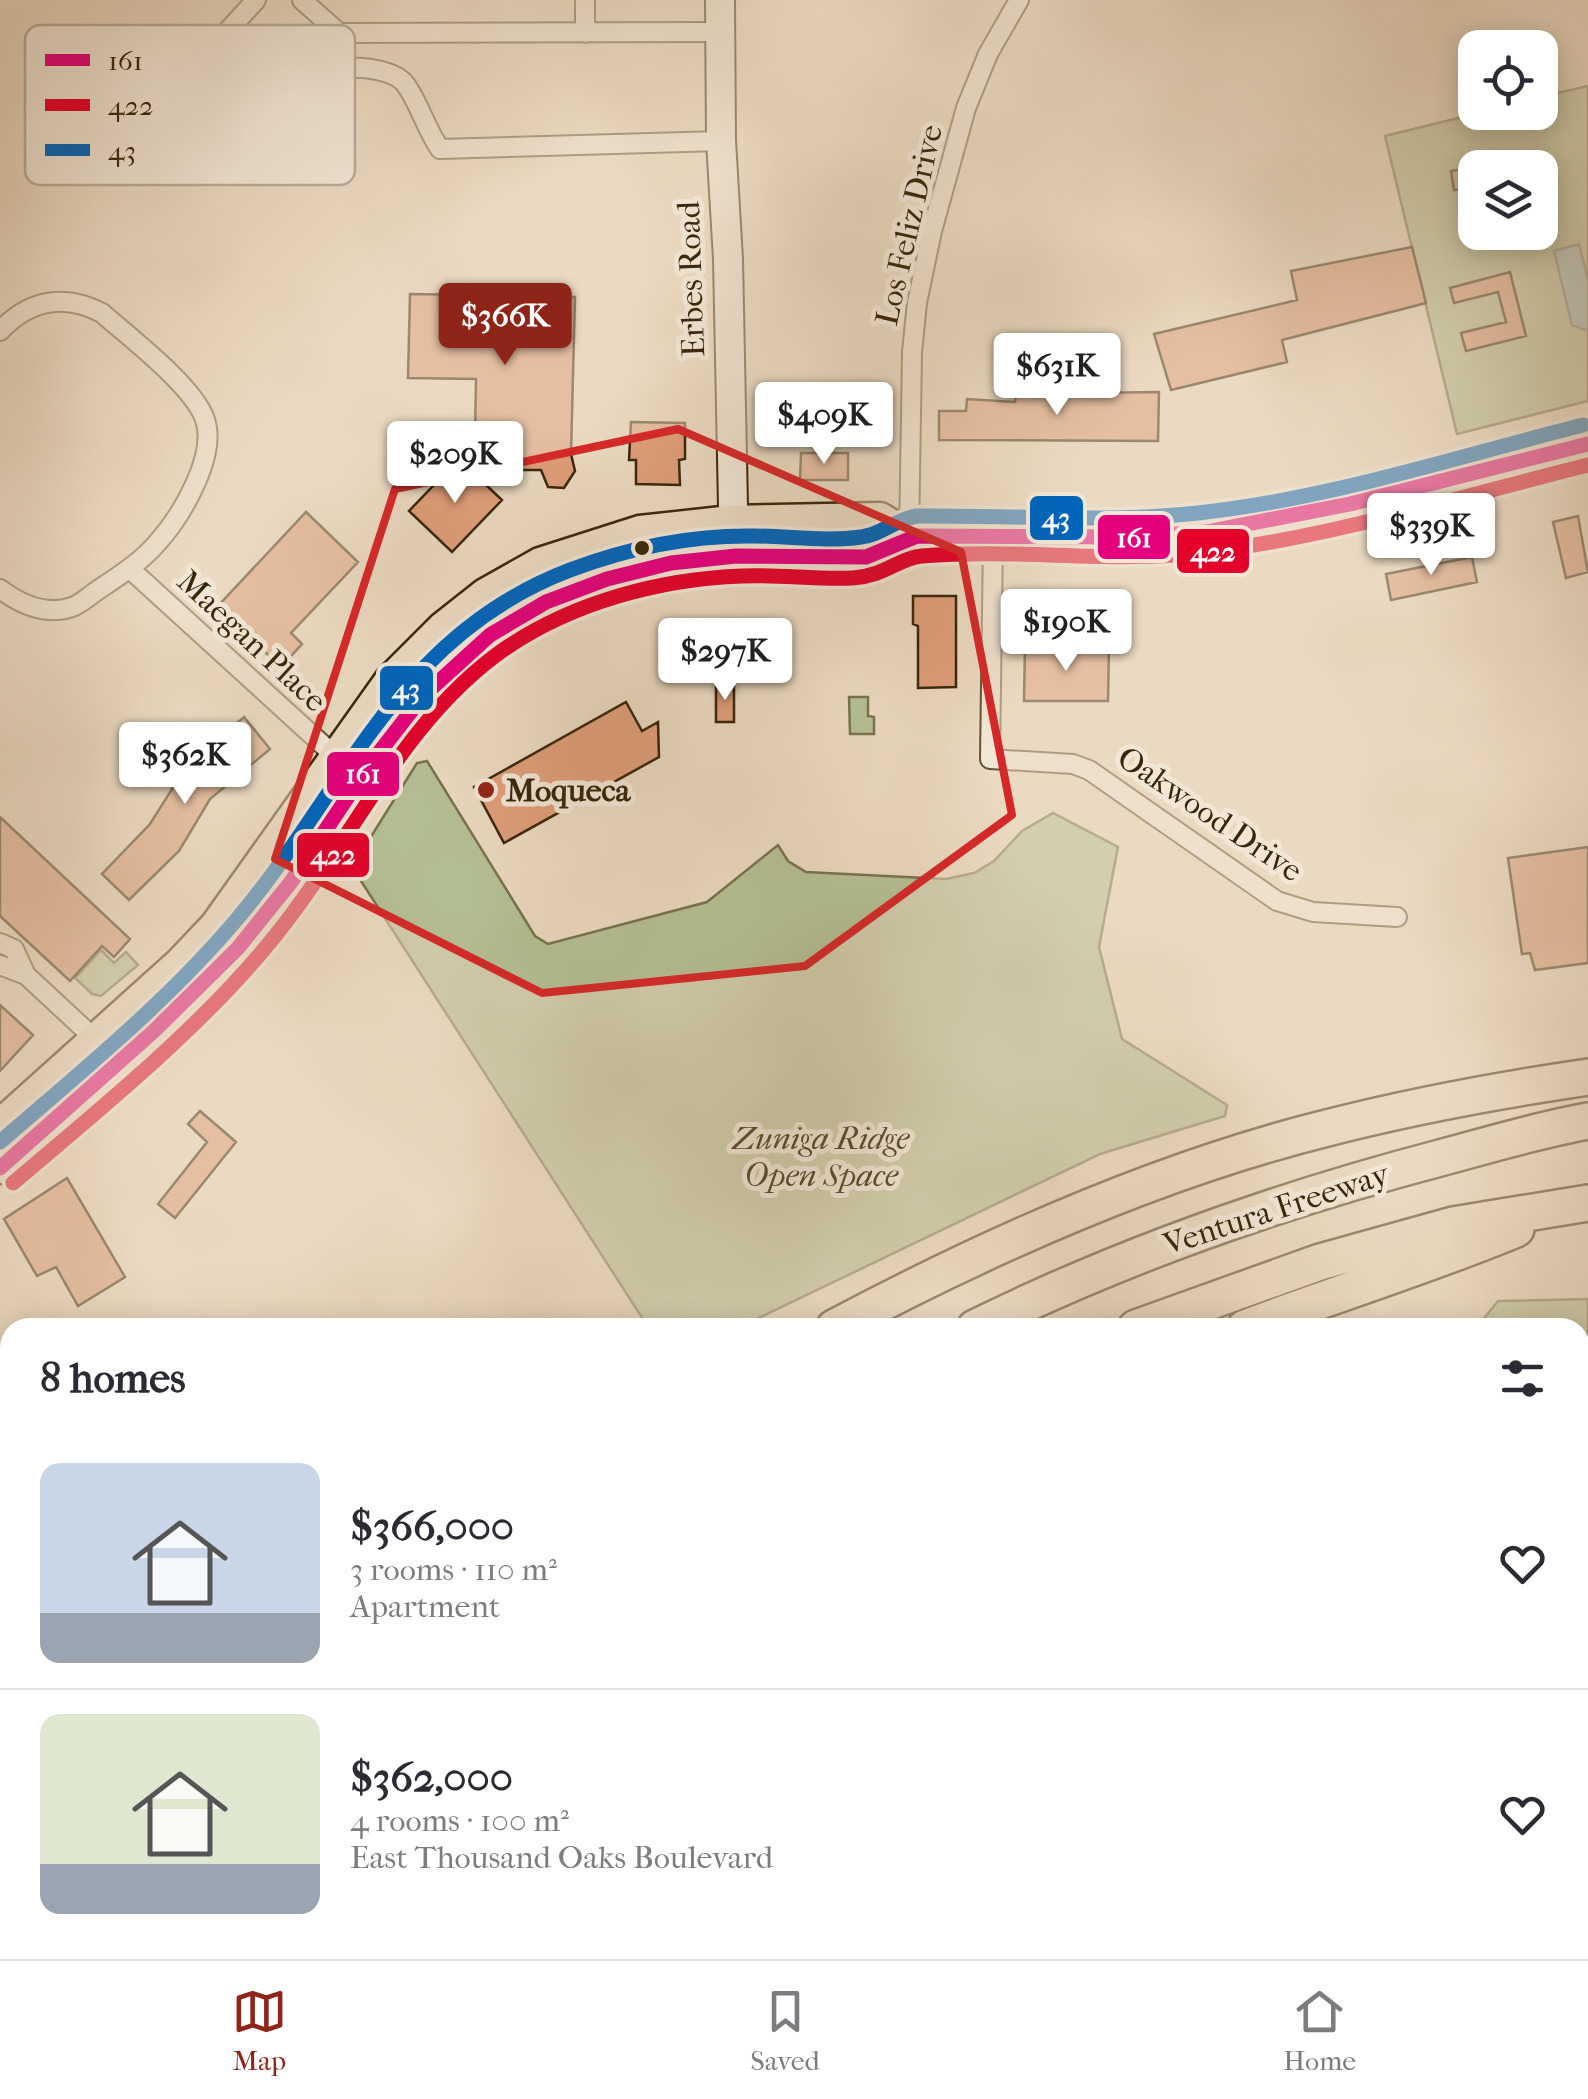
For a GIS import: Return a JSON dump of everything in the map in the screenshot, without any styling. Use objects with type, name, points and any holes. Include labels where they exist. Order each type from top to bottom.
[{"type":"highway","points":[[853,1318],[1006,1244],[1163,1179],[1325,1128],[1494,1091],[1588,1077]]},
{"type":"highway","name":"Ventura Freeway","points":[[997,1318],[1116,1264],[1226,1222],[1384,1173],[1588,1121]]},
{"type":"highway","points":[[1272,1318],[1450,1256],[1580,1205]]},
{"type":"highway","name":"Ventura Freeway","points":[[1164,1318],[1320,1262],[1453,1225],[1580,1205]]},
{"type":"main road","points":[[0,1168],[112,1070],[234,954],[276,901],[407,714],[477,646],[533,608],[622,574],[734,556],[872,556],[910,536],[1157,536],[1216,530],[1336,506],[1588,444]]},
{"type":"main road","points":[[0,1125],[216,926],[334,756],[408,661],[485,594],[540,563],[640,531],[731,521],[880,518],[910,536]]},
{"type":"street","points":[[233,25],[256,0]]},
{"type":"street","points":[[302,0],[330,25]]},
{"type":"street","points":[[585,34],[586,0]]},
{"type":"street","name":"Erbes Road","points":[[720,0],[734,556]]},
{"type":"street","name":"Los Feliz Drive","points":[[910,536],[912,352],[924,267],[966,108],[988,54],[1019,0]]},
{"type":"street","points":[[355,33],[720,32]]},
{"type":"street","points":[[355,69],[395,74],[406,86],[440,149],[721,141]]},
{"type":"street","name":"Maegan Place","points":[[0,331],[11,319],[36,304],[50,301],[85,304],[102,313],[190,393],[205,418],[209,443],[201,473],[159,541],[130,569],[72,607],[50,610],[29,606],[0,589]]},
{"type":"street","name":"Oakwood Drive","points":[[993,537],[990,759],[1073,764],[1089,770],[1278,902],[1313,912],[1398,917]]},
{"type":"street","name":"Maegan Place","points":[[130,569],[334,756]]},
{"type":"street","points":[[0,944],[14,949],[26,975],[96,1040]]},
{"type":"street","points":[[0,966],[26,975]]},
{"type":"highlighted area","points":[[678,429],[961,552],[1012,815],[805,966],[542,993],[275,859],[395,489]]},
{"type":"green space","points":[[1588,86],[1588,401],[1457,434],[1385,136],[1458,118],[1458,130],[1558,130],[1558,93]]},
{"type":"green space","points":[[849,697],[868,697],[868,716],[874,717],[874,734],[850,734]]},
{"type":"green space","name":"Zuniga Ridge Open Space","points":[[427,761],[535,936],[548,944],[707,902],[778,845],[788,861],[806,872],[946,879],[974,873],[994,861],[1022,831],[1053,813],[1118,847],[1099,947],[1122,1039],[1227,1105],[1225,1116],[1100,1154],[759,1318],[642,1318],[352,867],[417,763]]},
{"type":"green space","points":[[101,950],[114,963],[126,952],[138,965],[101,996],[92,994],[75,978]]},
{"type":"green space","points":[[1588,1299],[1588,1318],[1484,1318],[1498,1301]]},
{"type":"water","points":[[1579,244],[1588,280],[1588,329],[1572,325],[1554,251]]},
{"type":"building","points":[[1458,170],[1458,189],[1454,190],[1451,171]]},
{"type":"building","points":[[1412,247],[1426,303],[1282,340],[1287,362],[1171,390],[1154,334],[1297,300],[1291,271]]},
{"type":"building","points":[[1510,272],[1526,336],[1466,351],[1461,333],[1506,322],[1498,292],[1454,303],[1450,288]]},
{"type":"building","points":[[410,294],[575,297],[571,454],[575,471],[564,488],[548,487],[541,470],[519,470],[520,439],[475,438],[476,379],[408,378]]},
{"type":"building","points":[[1159,392],[1158,441],[939,440],[939,411],[966,411],[967,399],[1015,402],[1016,394]]},
{"type":"building","points":[[631,422],[685,423],[685,459],[679,460],[680,485],[636,484],[636,460],[629,460]]},
{"type":"building","points":[[801,453],[848,453],[848,480],[800,480]]},
{"type":"building","points":[[456,462],[462,462],[502,500],[452,552],[409,511]]},
{"type":"building","points":[[306,512],[358,562],[291,633],[302,644],[281,667],[217,607]]},
{"type":"building","points":[[1578,516],[1588,572],[1566,578],[1553,522]]},
{"type":"building","points":[[1472,557],[1477,582],[1391,600],[1386,574]]},
{"type":"building","points":[[913,596],[956,596],[956,687],[918,688],[918,626],[913,624]]},
{"type":"building","points":[[1025,646],[1109,647],[1108,701],[1024,701]]},
{"type":"building","points":[[716,684],[734,684],[734,722],[716,722]]},
{"type":"building","points":[[626,702],[642,731],[658,722],[659,757],[504,843],[474,787]]},
{"type":"building","points":[[244,717],[270,749],[210,799],[179,851],[129,900],[102,874],[150,824],[184,770]]},
{"type":"building","points":[[0,817],[130,939],[114,957],[102,946],[70,981],[0,916]]},
{"type":"building","points":[[1588,847],[1588,963],[1535,970],[1530,953],[1522,954],[1508,858]]},
{"type":"building","points":[[0,1005],[33,1035],[0,1071]]},
{"type":"building","points":[[200,1111],[236,1142],[175,1218],[158,1204],[207,1142],[188,1124]]},
{"type":"building","points":[[67,1178],[125,1277],[78,1306],[56,1267],[37,1276],[4,1219]]},
{"type":"transit line","name":"43","points":[[0,1142],[123,1035],[237,919],[417,675],[460,634],[510,599],[570,570],[638,549],[708,538],[861,537],[917,516],[1128,518],[1247,507],[1392,476],[1583,425]]},
{"type":"transit line","name":"161","points":[[0,1168],[154,1031],[238,948],[291,882],[367,768],[423,696],[490,635],[546,602],[607,579],[671,563],[736,556],[866,557],[917,536],[1134,537],[1206,532],[1350,504],[1588,444]]},
{"type":"transit line","name":"422","points":[[13,1183],[150,1065],[247,969],[303,899],[381,783],[437,710],[506,648],[560,618],[649,588],[711,578],[853,578],[922,556],[1138,557],[1257,545],[1353,525],[1588,465]]},
{"type":"place","name":"Moqueca","points":[[486,790]]}]
